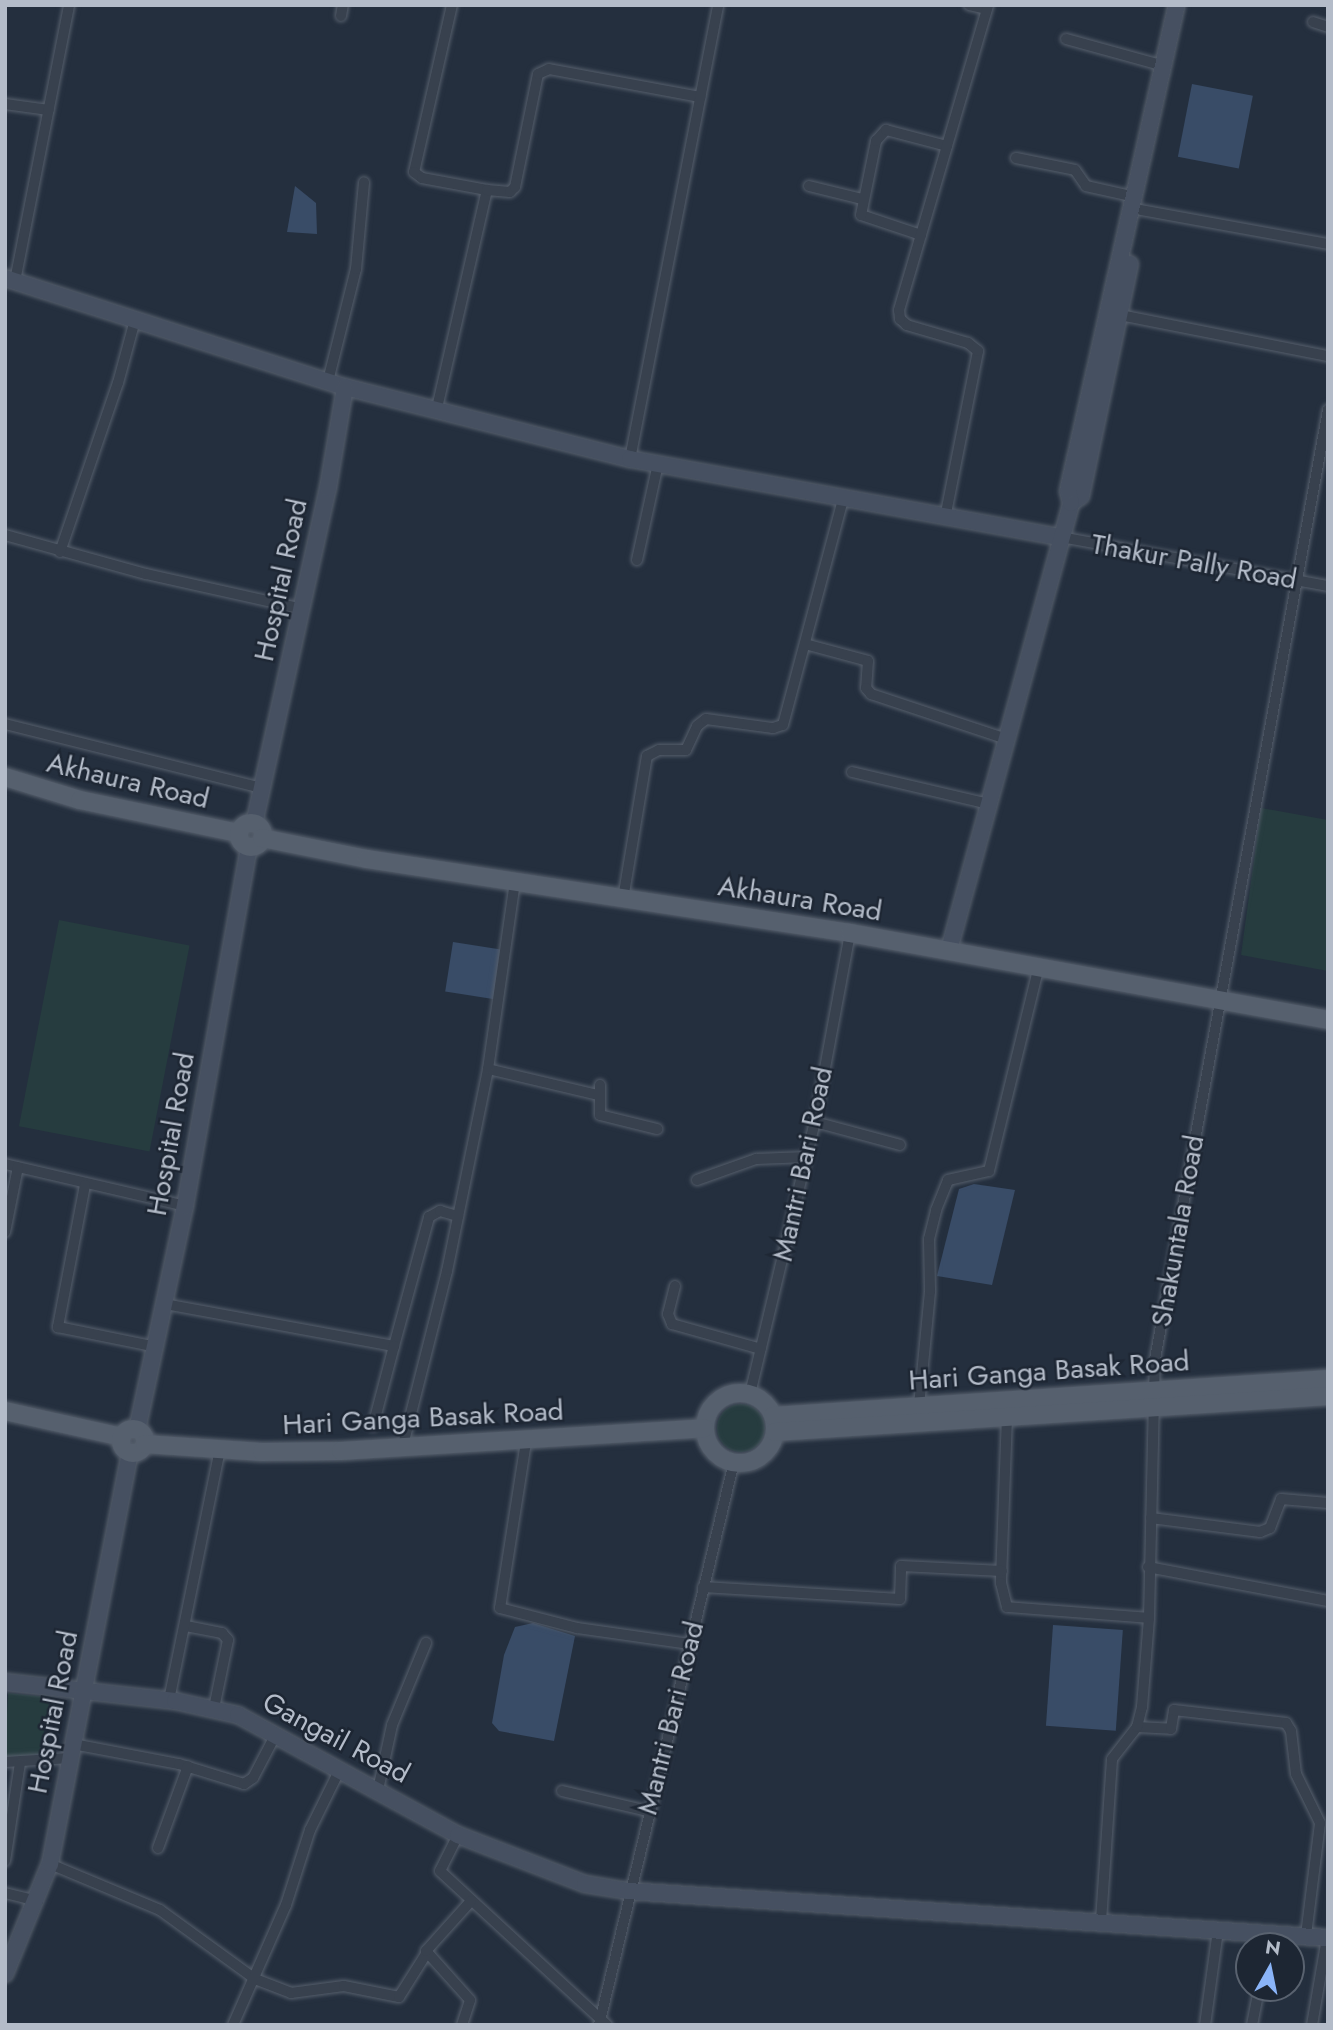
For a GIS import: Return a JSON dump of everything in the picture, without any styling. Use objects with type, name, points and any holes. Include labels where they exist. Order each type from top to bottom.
[{"type":"main road","name":"Akhaura Road","points":[[5,777],[80,800],[251,836],[622,899],[949,950],[1328,1020]]},
{"type":"main road","name":"Hari Ganga Basak Road","points":[[774,1424],[1007,1416],[1328,1379]]},
{"type":"main road","points":[[728,1394],[750,1394],[774,1424],[761,1456],[734,1462],[710,1447],[704,1428],[718,1399],[728,1394]]},
{"type":"main road","name":"Hari Ganga Basak Road","points":[[774,1424],[919,1406],[1152,1398],[1328,1396]]},
{"type":"main road","name":"Hari Ganga Basak Road","points":[[5,1411],[134,1441],[220,1450],[402,1449],[704,1428]]},
{"type":"street","points":[[69,5],[49,110],[10,280],[345,387],[437,408],[630,459],[843,499],[946,513],[1061,537]]},
{"type":"street","points":[[452,5],[414,172],[422,178],[510,192],[515,187],[536,79],[543,70],[700,96]]},
{"type":"street","points":[[630,459],[718,5]]},
{"type":"street","points":[[946,513],[978,351],[900,319],[921,235],[988,7],[969,5]]},
{"type":"street","points":[[1071,503],[1081,496],[1120,315],[1138,203],[1177,5]]},
{"type":"street","points":[[949,950],[1071,503],[1068,491],[1185,5]]},
{"type":"street","points":[[1313,22],[1328,27]]},
{"type":"street","points":[[1066,39],[1164,66]]},
{"type":"street","points":[[5,104],[49,110]]},
{"type":"street","points":[[921,235],[864,217],[862,199],[883,130],[947,146]]},
{"type":"street","points":[[1016,158],[1075,170],[1086,186],[1138,203],[1328,244]]},
{"type":"street","points":[[328,381],[356,269],[364,182]]},
{"type":"street","points":[[809,186],[862,199]]},
{"type":"street","points":[[437,408],[487,190]]},
{"type":"street","points":[[1120,315],[1328,356]]},
{"type":"street","points":[[60,552],[118,383],[135,320]]},
{"type":"street","name":"Hospital Road","points":[[5,1974],[38,1901],[50,1864],[134,1441],[185,1206],[251,836],[302,609],[345,387]]},
{"type":"street","name":"Shakuntala Road","points":[[1137,1727],[1149,1618],[1152,1398],[1219,1001],[1328,410]]},
{"type":"street","points":[[637,560],[658,464]]},
{"type":"street","points":[[622,899],[646,756],[659,750],[686,750],[697,726],[706,719],[779,728],[785,720],[843,499]]},
{"type":"street","points":[[5,535],[60,552],[302,609]]},
{"type":"street","name":"Thakur Pally Road","points":[[1061,537],[1328,586]]},
{"type":"street","points":[[805,644],[868,661],[866,690],[871,694],[1006,739]]},
{"type":"street","points":[[5,724],[262,788]]},
{"type":"street","points":[[852,772],[988,803]]},
{"type":"street","points":[[402,1449],[458,1216],[488,1069],[515,881]]},
{"type":"street","name":"Mantri Bari Road","points":[[750,1394],[815,1122],[849,933]]},
{"type":"street","points":[[919,1406],[930,1291],[929,1239],[936,1210],[948,1180],[989,1171],[1039,966]]},
{"type":"street","points":[[488,1069],[599,1090],[600,1115],[657,1129]]},
{"type":"street","points":[[815,1122],[900,1145]]},
{"type":"street","points":[[697,1180],[756,1159],[807,1157]]},
{"type":"street","points":[[5,1164],[85,1185],[185,1206]]},
{"type":"street","points":[[5,1232],[18,1167]]},
{"type":"street","points":[[85,1185],[58,1327],[156,1347]]},
{"type":"street","points":[[373,1426],[429,1217],[440,1211],[458,1216]]},
{"type":"street","points":[[676,1286],[668,1314],[672,1324],[761,1349]]},
{"type":"street","points":[[164,1304],[394,1346]]},
{"type":"street","points":[[1007,1416],[1003,1601],[1016,1611],[1149,1618]]},
{"type":"street","points":[[526,1442],[500,1608],[577,1628],[690,1644]]},
{"type":"street","points":[[169,1700],[220,1450]]},
{"type":"street","name":"Mantri Bari Road","points":[[603,2023],[628,1891],[734,1462]]},
{"type":"street","points":[[1151,1518],[1260,1532],[1270,1528],[1281,1499],[1328,1503]]},
{"type":"street","points":[[704,1587],[900,1599],[901,1566],[1002,1571]]},
{"type":"street","points":[[1148,1567],[1328,1601]]},
{"type":"street","points":[[186,1626],[222,1633],[228,1640],[214,1708]]},
{"type":"street","points":[[378,1790],[392,1725],[426,1643]]},
{"type":"street","name":"Gangail Road","points":[[5,1682],[169,1700],[214,1708],[276,1734],[458,1836],[534,1868],[628,1891],[1235,1933]]},
{"type":"street","points":[[1101,1922],[1112,1759],[1137,1727],[1171,1729],[1174,1710],[1286,1723],[1291,1731],[1296,1774],[1320,1823],[1306,1936]]},
{"type":"street","points":[[5,1762],[20,1763],[72,1751],[188,1766],[247,1784],[276,1734]]},
{"type":"street","points":[[5,1861],[20,1763]]},
{"type":"street","points":[[158,1848],[188,1766]]},
{"type":"street","points":[[233,2025],[286,1905],[310,1830],[340,1769]]},
{"type":"street","points":[[562,1791],[648,1811]]},
{"type":"street","points":[[458,1836],[439,1868],[603,2023]]},
{"type":"street","points":[[50,1864],[160,1910],[255,1979],[291,1993],[344,1986],[399,1997],[428,1947],[471,1901]]},
{"type":"street","points":[[5,1893],[38,1901]]},
{"type":"street","points":[[1205,2025],[1218,1930]]},
{"type":"street","name":"Gangail Road","points":[[1306,1936],[1327,1938]]},
{"type":"street","points":[[1312,2025],[1327,1938]]},
{"type":"street","points":[[426,1954],[470,2000],[462,2025]]},
{"type":"street","points":[[1252,2025],[1256,2002]]},
{"type":"green space","points":[[1261,808],[1328,820],[1328,971],[1241,955]]},
{"type":"green space","points":[[59,920],[190,945],[149,1152],[19,1126]]},
{"type":"green space","points":[[741,1404],[758,1411],[765,1428],[758,1445],[741,1452],[724,1445],[717,1428],[724,1411]]},
{"type":"green space","points":[[8,1693],[50,1697],[40,1754],[5,1758]]},
{"type":"water","points":[[1192,84],[1253,96],[1239,168],[1178,157]]},
{"type":"water","points":[[295,186],[316,203],[317,234],[287,232]]},
{"type":"water","points":[[453,942],[502,950],[495,999],[445,991]]},
{"type":"water","points":[[974,1184],[1015,1190],[992,1285],[937,1276],[959,1189]]},
{"type":"water","points":[[533,1623],[575,1636],[554,1741],[499,1731],[492,1723],[504,1655],[515,1627]]},
{"type":"water","points":[[1053,1625],[1123,1630],[1116,1731],[1046,1726]]}]
